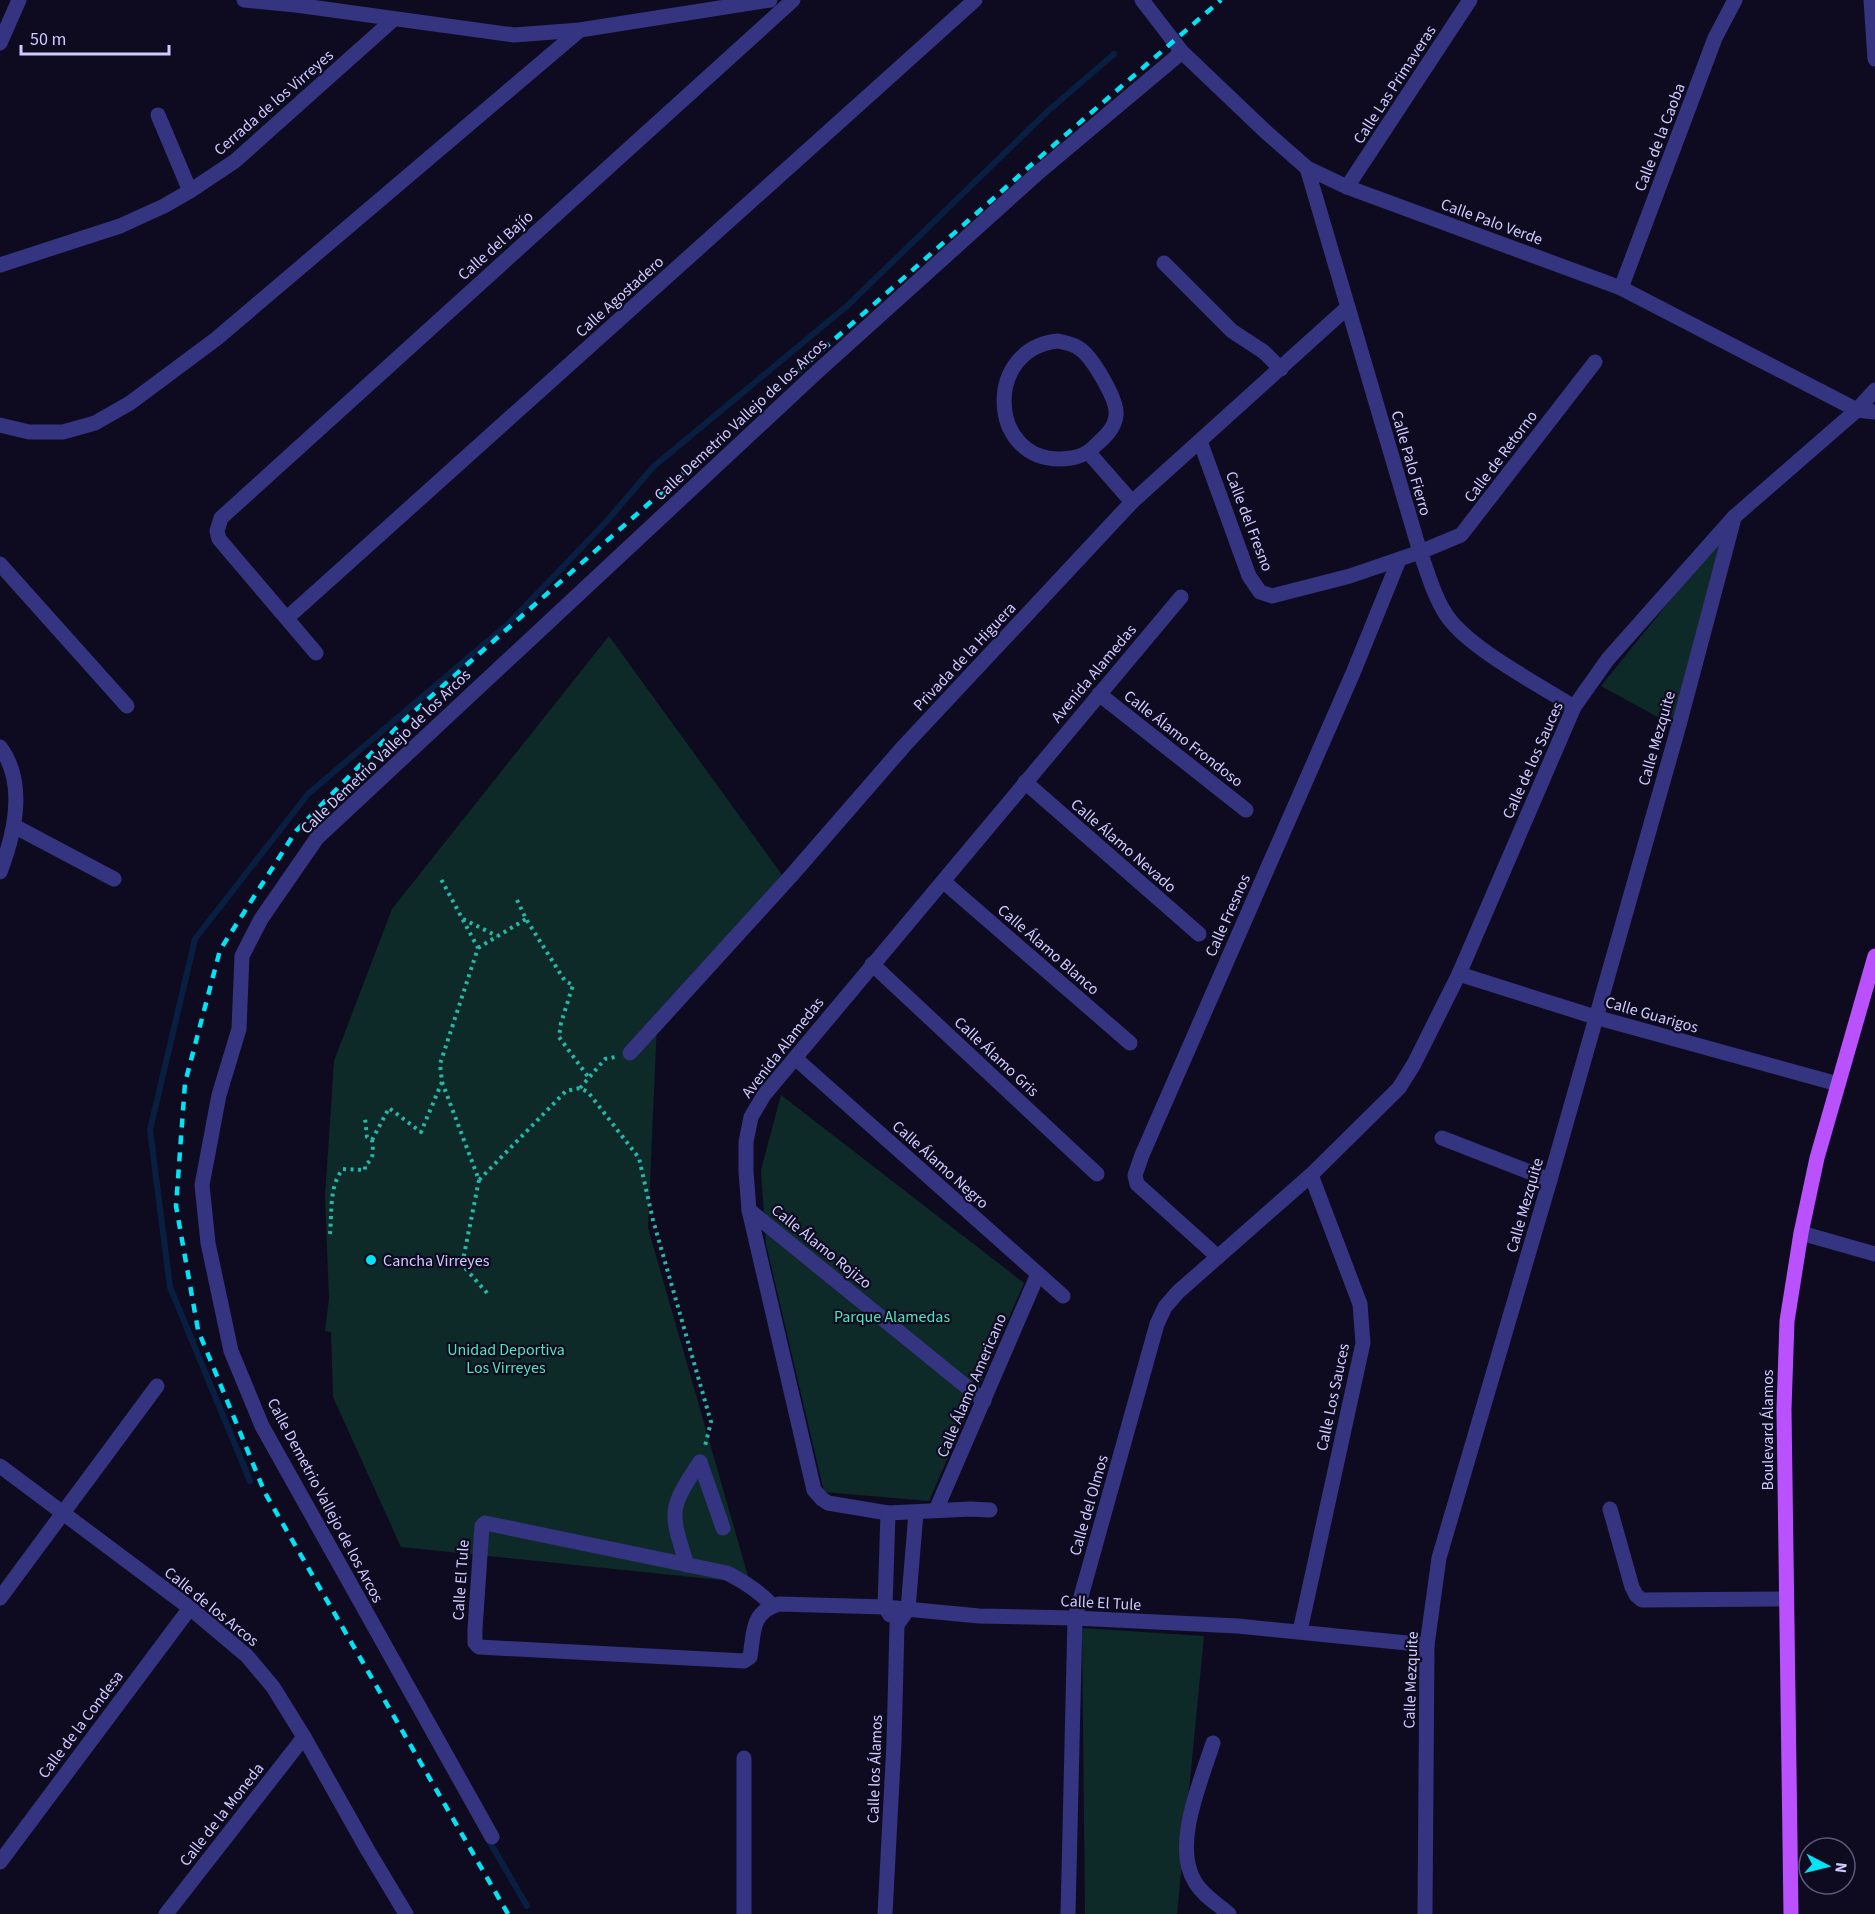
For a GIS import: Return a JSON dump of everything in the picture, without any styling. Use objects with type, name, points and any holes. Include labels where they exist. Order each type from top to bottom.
[{"type":"main road","name":"Boulevard Álamos","points":[[1791,1914],[1784,1409],[1787,1332],[1801,1233],[1817,1158],[1875,956]]},
{"type":"street","points":[[0,43],[19,0]]},
{"type":"street","points":[[244,0],[296,5],[501,34],[580,30],[770,0]]},
{"type":"street","name":"Calle del Bajío","points":[[287,618],[219,539],[217,531],[221,518],[793,0]]},
{"type":"street","name":"Calle Agostadero","points":[[287,618],[975,0]]},
{"type":"street","name":"Calle Palo Verde","points":[[1142,0],[1182,52],[1307,168],[1347,187],[1621,288],[1857,410],[1875,412]]},
{"type":"street","name":"Calle Las Primaveras","points":[[1347,187],[1470,0]]},
{"type":"street","name":"Calle de la Caoba","points":[[1621,288],[1715,38],[1735,0]]},
{"type":"street","points":[[1871,0],[1875,59]]},
{"type":"street","name":"Cerrada de los Virreyes","points":[[0,265],[120,226],[190,191],[236,161],[394,19]]},
{"type":"street","points":[[0,425],[28,432],[63,432],[95,423],[130,403],[216,339],[580,30]]},
{"type":"street","name":"Calle Demetrio Vallejo de los Arcos","points":[[492,1837],[262,1426],[231,1351],[208,1243],[202,1185],[219,1095],[239,1029],[242,956],[261,919],[317,838],[818,371],[1039,172],[1182,52]]},
{"type":"street","points":[[158,115],[190,191]]},
{"type":"street","name":"Calle Palo Fierro","points":[[1307,168],[1420,552],[1441,606],[1448,618],[1477,645],[1574,707]]},
{"type":"street","points":[[1164,263],[1232,331],[1264,352],[1281,369]]},
{"type":"street","name":"Privada de la Higuera","points":[[630,1053],[791,876],[904,746],[1132,502],[1348,307]]},
{"type":"street","points":[[1058,341],[1081,349],[1111,391],[1115,401],[1116,415],[1113,425],[1110,432],[1089,453],[1072,459],[1054,459],[1039,454],[1016,438],[1009,426],[1004,392],[1007,379],[1011,370],[1033,347],[1044,342],[1058,341]]},
{"type":"street","name":"Calle de Retorno","points":[[1420,552],[1461,535],[1595,362]]},
{"type":"street","name":"Calle de los Sauces","points":[[1311,1175],[1399,1088],[1414,1064],[1459,974],[1574,707],[1608,659],[1734,517],[1857,410],[1875,390]]},
{"type":"street","name":"Calle del Fresno","points":[[1200,441],[1249,576],[1260,592],[1272,596],[1293,591],[1420,552]]},
{"type":"street","points":[[1089,453],[1132,502]]},
{"type":"street","name":"Calle Mezquite","points":[[1425,1914],[1428,1645],[1439,1558],[1550,1180],[1679,725],[1734,517]]},
{"type":"street","name":"Calle Fresnos","points":[[1218,1257],[1137,1184],[1135,1175],[1353,673],[1399,560]]},
{"type":"street","points":[[0,564],[127,706]]},
{"type":"street","name":"Avenida Alamedas","points":[[990,1510],[888,1513],[828,1503],[814,1490],[748,1210],[746,1142],[751,1117],[764,1095],[872,964],[944,882],[1181,597]]},
{"type":"street","points":[[287,618],[316,653]]},
{"type":"street","name":"Calle Álamo Frondoso","points":[[1099,694],[1246,810]]},
{"type":"street","points":[[0,747],[8,757],[14,777],[16,805],[14,826],[0,873]]},
{"type":"street","name":"Calle Álamo Nevado","points":[[1025,782],[1199,934]]},
{"type":"street","points":[[14,826],[114,879]]},
{"type":"street","name":"Calle Álamo Blanco","points":[[944,882],[1130,1043]]},
{"type":"street","name":"Calle Álamo Gris","points":[[872,964],[1097,1174]]},
{"type":"street","name":"Calle Guarigos","points":[[1459,974],[1595,1017],[1838,1084]]},
{"type":"street","name":"Calle Álamo Negro","points":[[795,1058],[1063,1296]]},
{"type":"street","points":[[1442,1138],[1550,1180]]},
{"type":"street","name":"Calle del Olmos","points":[[1068,1914],[1075,1618],[1157,1324],[1165,1307],[1178,1292],[1311,1175]]},
{"type":"street","name":"Calle Los Sauces","points":[[1300,1631],[1363,1342],[1360,1304],[1311,1175]]},
{"type":"street","name":"Calle Álamo Rojizo","points":[[748,1210],[984,1401]]},
{"type":"street","points":[[1801,1233],[1875,1254]]},
{"type":"street","name":"Calle Álamo Americano","points":[[936,1510],[1038,1274]]},
{"type":"street","points":[[0,1598],[157,1386]]},
{"type":"street","points":[[700,1462],[723,1528]]},
{"type":"street","points":[[687,1565],[674,1524],[675,1504],[700,1462]]},
{"type":"street","name":"Calle de los Arcos","points":[[0,1466],[190,1608],[247,1656],[273,1687],[304,1737],[406,1914]]},
{"type":"street","points":[[1610,1509],[1632,1587],[1638,1598],[1642,1600],[1786,1599]]},
{"type":"street","points":[[888,1513],[885,1607],[897,1625],[908,1609],[916,1513]]},
{"type":"street","name":"Calle El Tule","points":[[773,1606],[761,1592],[727,1573],[485,1523],[482,1526],[476,1643],[482,1647],[744,1661],[750,1657],[759,1616],[766,1608],[773,1606],[779,1604],[885,1607],[979,1616],[1075,1618],[1300,1631],[1428,1645]]},
{"type":"street","name":"Calle de la Condesa","points":[[0,1862],[190,1608]]},
{"type":"street","name":"Calle los Álamos","points":[[885,1914],[894,1743],[897,1625]]},
{"type":"street","name":"Calle de la Moneda","points":[[166,1914],[304,1737]]},
{"type":"street","points":[[1213,1743],[1188,1830],[1186,1846],[1188,1868],[1195,1884],[1229,1914]]},
{"type":"street","points":[[744,1758],[744,1914]]},
{"type":"path","points":[[441,879],[478,948]]},
{"type":"path","points":[[517,900],[526,919],[565,981],[573,985],[559,1036],[589,1078]]},
{"type":"path","points":[[463,919],[498,936]]},
{"type":"path","points":[[488,1294],[466,1269],[463,1260],[479,1180],[442,1082],[440,1064],[478,948],[526,919]]},
{"type":"path","points":[[479,1180],[566,1091],[580,1088],[604,1059],[630,1053]]},
{"type":"path","points":[[330,1234],[334,1186],[338,1176],[344,1169],[365,1170],[365,1165],[374,1155],[372,1140],[389,1108],[421,1132],[442,1082]]},
{"type":"path","points":[[580,1088],[588,1092],[597,1102],[639,1158],[653,1220],[711,1422],[700,1462]]},
{"type":"path","points":[[365,1118],[367,1137],[372,1140]]},
{"type":"green space","points":[[1727,530],[1674,726],[1601,686]]},
{"type":"green space","name":"Unidad Deportiva Los Virreyes","points":[[609,636],[788,883],[657,1023],[648,1228],[750,1583],[401,1547],[333,1397],[331,1332],[325,1331],[329,1299],[325,1197],[334,1061],[392,909]]},
{"type":"green space","name":"Parque Alamedas","points":[[781,1095],[1024,1283],[929,1501],[824,1492],[766,1244],[761,1170]]},
{"type":"green space","points":[[1082,1628],[1204,1636],[1177,1914],[1085,1914]]},
{"type":"waterway","points":[[250,1481],[170,1287],[150,1130],[195,939],[308,794],[509,623],[606,522],[653,467],[847,306],[1048,111],[1114,54]]},
{"type":"waterway","points":[[488,1839],[527,1906]]},
{"type":"railway","points":[[508,1914],[265,1493],[198,1330],[176,1206],[185,1083],[220,950],[296,831],[401,723],[1047,151],[1221,0]]},
{"type":"place","name":"Cancha Virreyes","points":[[371,1260]]}]
